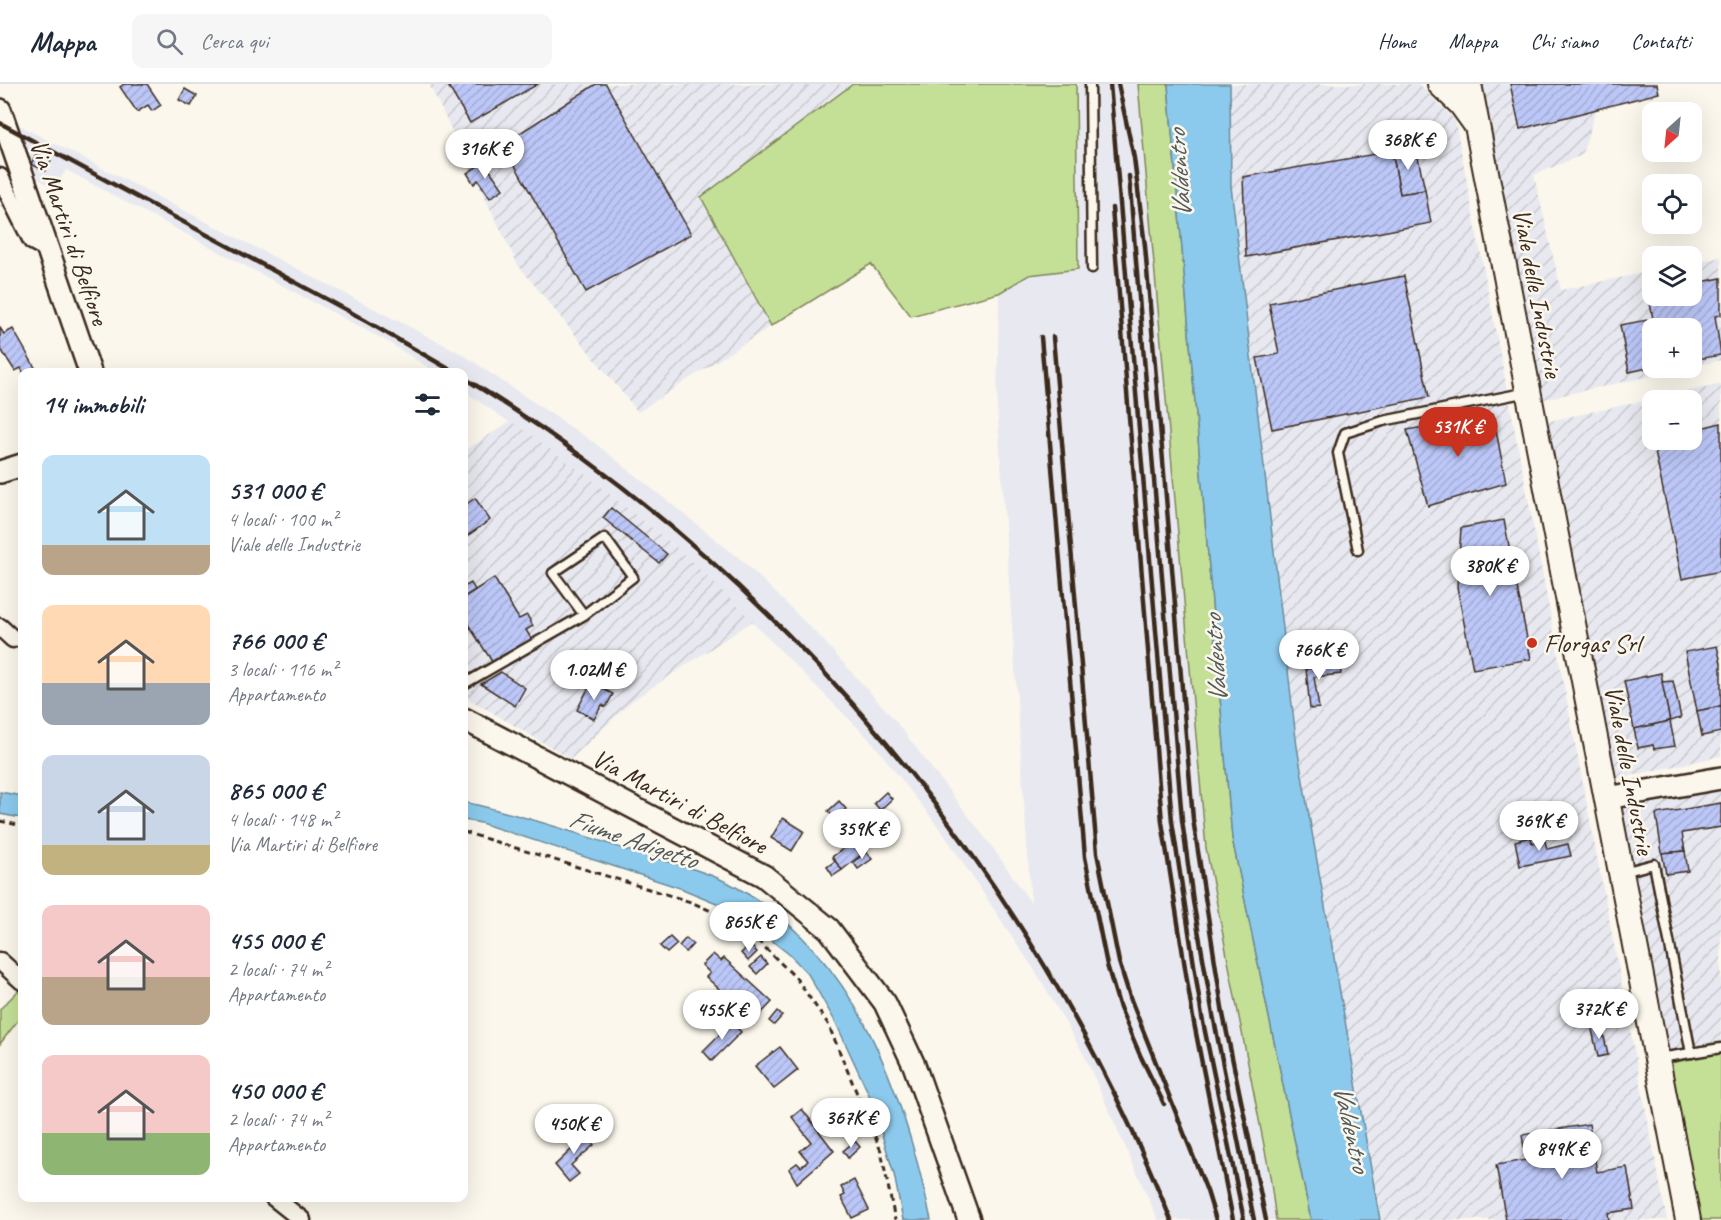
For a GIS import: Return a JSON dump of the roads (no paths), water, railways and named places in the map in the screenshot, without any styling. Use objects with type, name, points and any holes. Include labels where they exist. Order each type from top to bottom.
[{"type":"main road","points":[[1440,84],[1461,104],[1477,128]]},
{"type":"main road","name":"Viale delle Industrie","points":[[1469,84],[1688,1220]]},
{"type":"street","name":"Via Martiri di Belfiore","points":[[0,110],[45,248],[89,368]]},
{"type":"street","points":[[0,177],[32,241],[45,248]]},
{"type":"street","points":[[0,472],[18,466]]},
{"type":"street","points":[[0,627],[13,639]]},
{"type":"street","name":"Via Martiri di Belfiore","points":[[468,720],[764,876],[829,929],[885,1003],[914,1065],[969,1220]]},
{"type":"street","points":[[1607,798],[1721,778]]},
{"type":"street","points":[[0,961],[18,977]]},
{"type":"street","points":[[279,1202],[302,1220]]},
{"type":"lane","points":[[1090,84],[1092,268]]},
{"type":"lane","points":[[1358,550],[1338,453],[1345,433],[1383,421],[1528,392]]},
{"type":"lane","points":[[468,682],[584,615],[633,577],[605,538],[553,573],[584,615]]},
{"type":"lane","points":[[1621,872],[1654,864],[1691,1053]]},
{"type":"lane","points":[[1657,1059],[1721,1048]]},
{"type":"water","name":"Valdentro","points":[[1168,84],[1230,84],[1231,186],[1297,747],[1380,1220],[1311,1220],[1232,838]]},
{"type":"water","points":[[0,792],[18,795],[18,817],[0,814]]},
{"type":"water","points":[[468,803],[544,823],[723,880],[778,915],[813,949],[843,988],[868,1031],[889,1076],[906,1124],[931,1220],[903,1220],[894,1174],[871,1099],[836,1023],[808,974],[790,955],[742,917],[719,904],[680,888],[468,821]]},
{"type":"railway","points":[[1110,84],[1172,821],[1202,1017],[1244,1220]]},
{"type":"railway","points":[[1118,84],[1134,158],[1145,246],[1193,819],[1223,1014],[1266,1220]]},
{"type":"railway","points":[[0,123],[352,313],[447,368]]},
{"type":"railway","points":[[1129,176],[1182,820],[1193,901],[1213,1015],[1254,1220]]},
{"type":"railway","points":[[1112,208],[1162,822],[1193,1018],[1233,1220]]},
{"type":"railway","points":[[1041,337],[1085,857],[1107,965],[1120,1008],[1164,1104]]},
{"type":"railway","points":[[1053,337],[1097,853],[1119,962],[1131,1000],[1207,1191],[1216,1220]]},
{"type":"railway","points":[[468,381],[581,456],[690,543],[792,639],[885,742],[970,853],[1047,969],[1114,1092],[1171,1220]]},
{"type":"place","name":"Florgas Srl","points":[[1532,643]]},
{"type":"water label","name":"Fiume Adigetto","points":[[633,839]]}]
